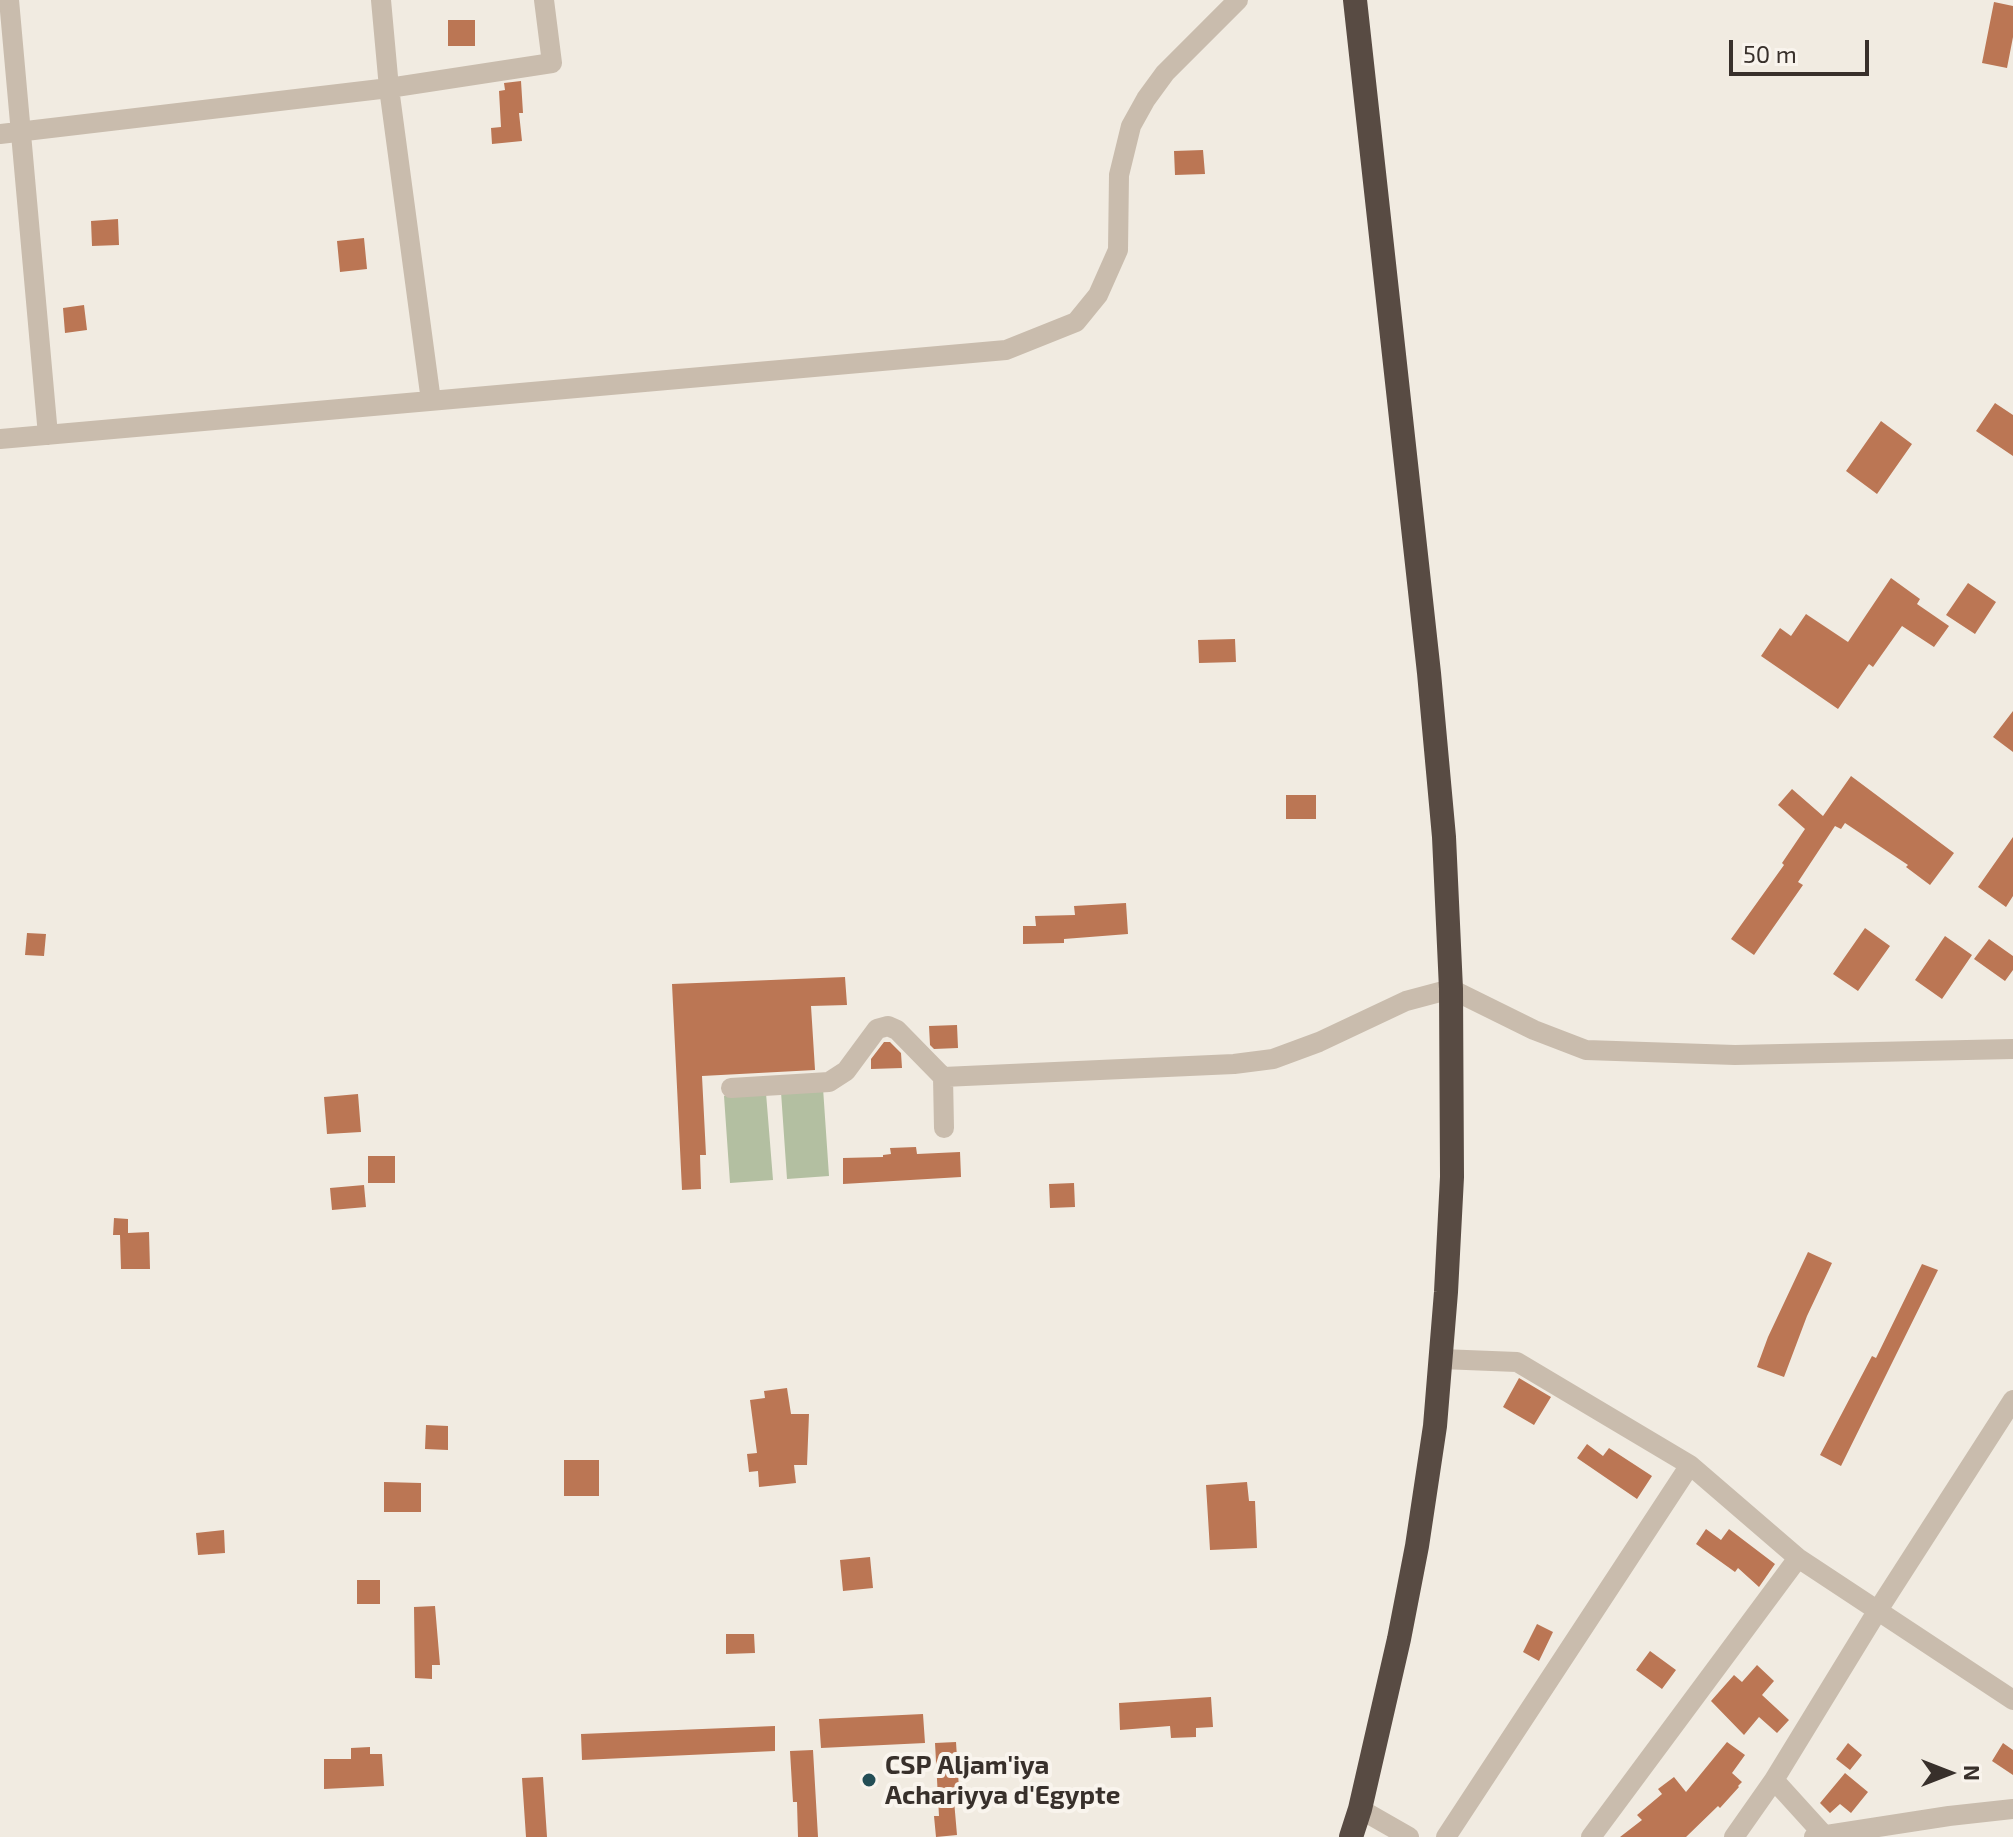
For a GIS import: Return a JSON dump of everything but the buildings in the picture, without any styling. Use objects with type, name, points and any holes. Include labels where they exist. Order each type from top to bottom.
[{"type":"highway","points":[[1351,1837],[1399,1639],[1417,1546],[1435,1426],[1452,1177],[1451,989],[1444,837],[1429,673],[1355,0]]},
{"type":"street","points":[[9,0],[10,132],[48,435]]},
{"type":"street","points":[[381,0],[389,88],[431,401]]},
{"type":"street","points":[[10,132],[389,88],[552,63],[544,0]]},
{"type":"street","points":[[0,439],[1006,350],[1076,322],[1098,295],[1118,250],[1119,175],[1131,126],[1165,73],[1238,0]]},
{"type":"street","points":[[943,1077],[1234,1064],[1273,1059],[1368,1021],[1406,1001],[1451,989],[1534,1030],[1586,1050],[1735,1055],[2013,1049]]},
{"type":"street","points":[[731,1088],[829,1082],[846,1071],[877,1029],[888,1026],[897,1030],[943,1077],[944,1128]]},
{"type":"street","points":[[1441,1359],[1517,1362],[1690,1465],[1798,1558],[2013,1700]]},
{"type":"street","points":[[1734,1837],[1774,1780],[1878,1610],[2013,1400]]},
{"type":"street","points":[[1446,1837],[1690,1465]]},
{"type":"street","points":[[1591,1837],[1798,1558]]},
{"type":"street","points":[[1774,1780],[1818,1836],[2013,1809]]},
{"type":"street","points":[[1360,1809],[1409,1837]]},
{"type":"green space","points":[[823,1088],[829,1176],[787,1179],[781,1092]]},
{"type":"green space","points":[[766,1093],[773,1180],[730,1183],[724,1096]]},
{"type":"place","name":"CSP Aljam'iya Achariyya d'Egypte","points":[[869,1780]]}]
